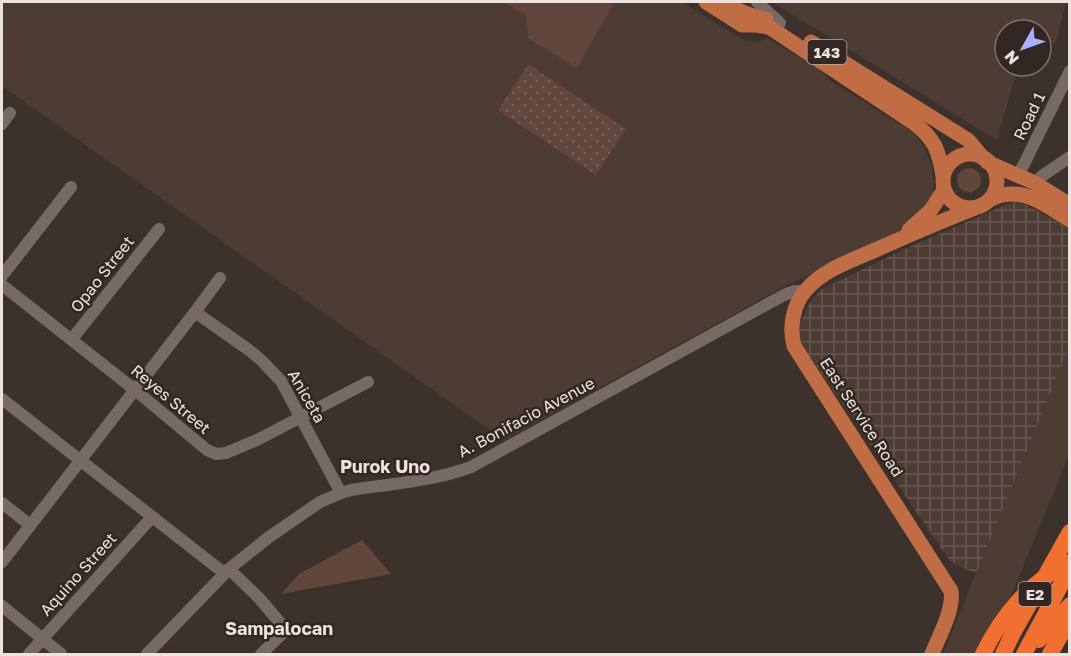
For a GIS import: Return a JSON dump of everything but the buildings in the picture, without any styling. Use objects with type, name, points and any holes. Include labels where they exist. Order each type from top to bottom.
[{"type":"highway","name":"E2","points":[[1005,654],[1069,535]]},
{"type":"highway","points":[[983,654],[1009,612],[1047,575],[1070,562]]},
{"type":"highway","name":"E2","points":[[1029,651],[1070,568]]},
{"type":"highway","name":"E2","points":[[1029,651],[1070,579]]},
{"type":"highway","points":[[1029,651],[1070,605]]},
{"type":"highway","points":[[1050,654],[1070,619]]},
{"type":"main road","name":"143","points":[[706,2],[742,25],[770,27],[915,123],[926,132],[940,155],[943,183]]},
{"type":"main road","name":"143","points":[[724,2],[742,13],[780,23],[968,140],[992,166],[996,175],[994,193],[989,200]]},
{"type":"main road","name":"143","points":[[943,183],[946,168],[952,161],[969,154],[1035,183],[1070,205]]},
{"type":"main road","points":[[943,183],[949,199],[957,206],[975,208],[1004,194],[1015,194],[1028,196],[1070,220]]},
{"type":"main road","name":"East Service Road","points":[[899,240],[931,210],[943,183]]},
{"type":"main road","name":"East Service Road","points":[[932,654],[947,617],[952,597],[951,591],[794,346],[792,325],[795,309],[804,291],[826,272],[975,208]]},
{"type":"main road","points":[[1056,654],[1070,630]]},
{"type":"street","points":[[757,2],[780,23]]},
{"type":"street","name":"Road 1","points":[[1017,176],[1070,71]]},
{"type":"street","points":[[2,124],[10,113]]},
{"type":"street","points":[[1035,183],[1041,176],[1070,157]]},
{"type":"street","points":[[2,276],[71,187]]},
{"type":"street","name":"Opao Street","points":[[72,339],[159,229]]},
{"type":"street","points":[[2,562],[220,278]]},
{"type":"street","name":"Reyes Street","points":[[2,285],[72,339],[207,450],[216,454],[226,453],[259,439],[368,382]]},
{"type":"street","name":"A. Bonifacio Avenue","points":[[147,654],[226,571],[320,502],[340,493],[459,472],[471,467],[784,295],[804,291]]},
{"type":"street","name":"Aniceta","points":[[195,312],[249,350],[274,372],[286,389],[340,493]]},
{"type":"street","points":[[2,399],[259,598],[284,628],[283,633],[261,654]]},
{"type":"street","points":[[2,503],[30,525]]},
{"type":"street","name":"Aquino Street","points":[[29,654],[152,517]]},
{"type":"street","points":[[2,606],[61,654]]},
{"type":"shaded area","points":[[2,2],[682,2],[740,38],[756,43],[767,38],[818,68],[832,82],[913,132],[932,165],[934,186],[932,201],[907,227],[840,262],[789,284],[504,440],[2,86]]},
{"type":"shaded area","points":[[504,2],[614,2],[577,68],[528,38],[526,15]]},
{"type":"shaded area","points":[[772,2],[1066,2],[1056,43],[1053,42],[1053,18],[993,18],[993,78],[1015,78],[997,140]]},
{"type":"shaded area","points":[[528,64],[626,129],[596,175],[498,110]]},
{"type":"shaded area","points":[[969,168],[978,171],[981,180],[978,189],[969,192],[960,189],[957,180],[960,171]]},
{"type":"shaded area","points":[[1017,200],[1069,228],[1069,348],[976,574],[950,561],[802,345],[799,326],[809,304],[820,290],[911,246]]},
{"type":"shaded area","points":[[1069,348],[1069,455],[987,654],[943,654]]},
{"type":"shaded area","points":[[362,540],[391,574],[281,594],[299,574]]},
{"type":"district","name":"Purok Uno","points":[[385,466]]},
{"type":"district","name":"Sampalocan","points":[[279,628]]}]
